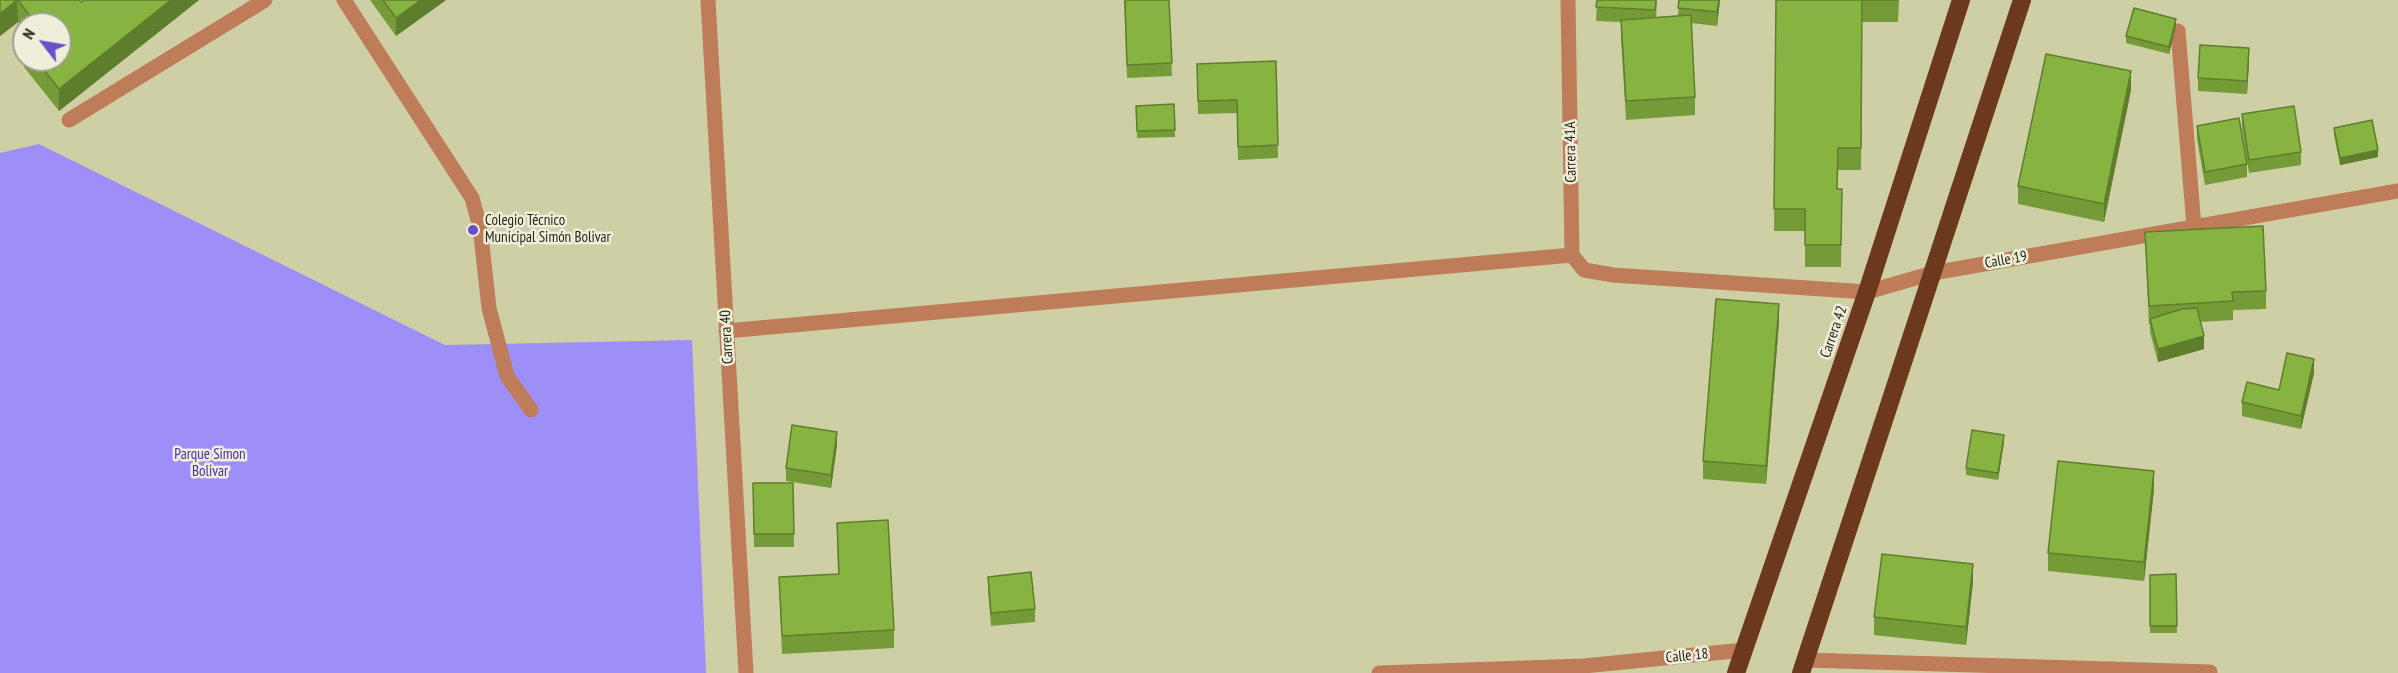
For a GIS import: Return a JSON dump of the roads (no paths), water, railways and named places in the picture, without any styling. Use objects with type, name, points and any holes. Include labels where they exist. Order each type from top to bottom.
[{"type":"highway","name":"Carrera 42","points":[[1736,673],[1867,292],[1961,0]]},
{"type":"highway","points":[[1803,666],[2022,0]]},
{"type":"street","points":[[69,120],[265,0]]},
{"type":"street","points":[[344,0],[472,198],[480,227],[489,308],[507,376],[531,410]]},
{"type":"street","name":"Carrera 40","points":[[708,0],[746,673]]},
{"type":"street","name":"Carrera 41A","points":[[1568,0],[1572,255]]},
{"type":"street","points":[[2178,31],[2193,227]]},
{"type":"street","name":"Calle 19","points":[[1572,255],[1584,270],[1613,275],[1867,292],[1933,273],[2398,191]]},
{"type":"street","points":[[726,331],[1572,255]]},
{"type":"street","name":"Calle 18","points":[[1378,673],[1584,666],[1744,650]]},
{"type":"street","points":[[1803,666],[2210,672]]},
{"type":"place","name":"Colegio Técnico Municipal Simón Bolivar","points":[[473,230]]},
{"type":"park label","name":"Parque Simon Bolivar","points":[[210,464]]}]
